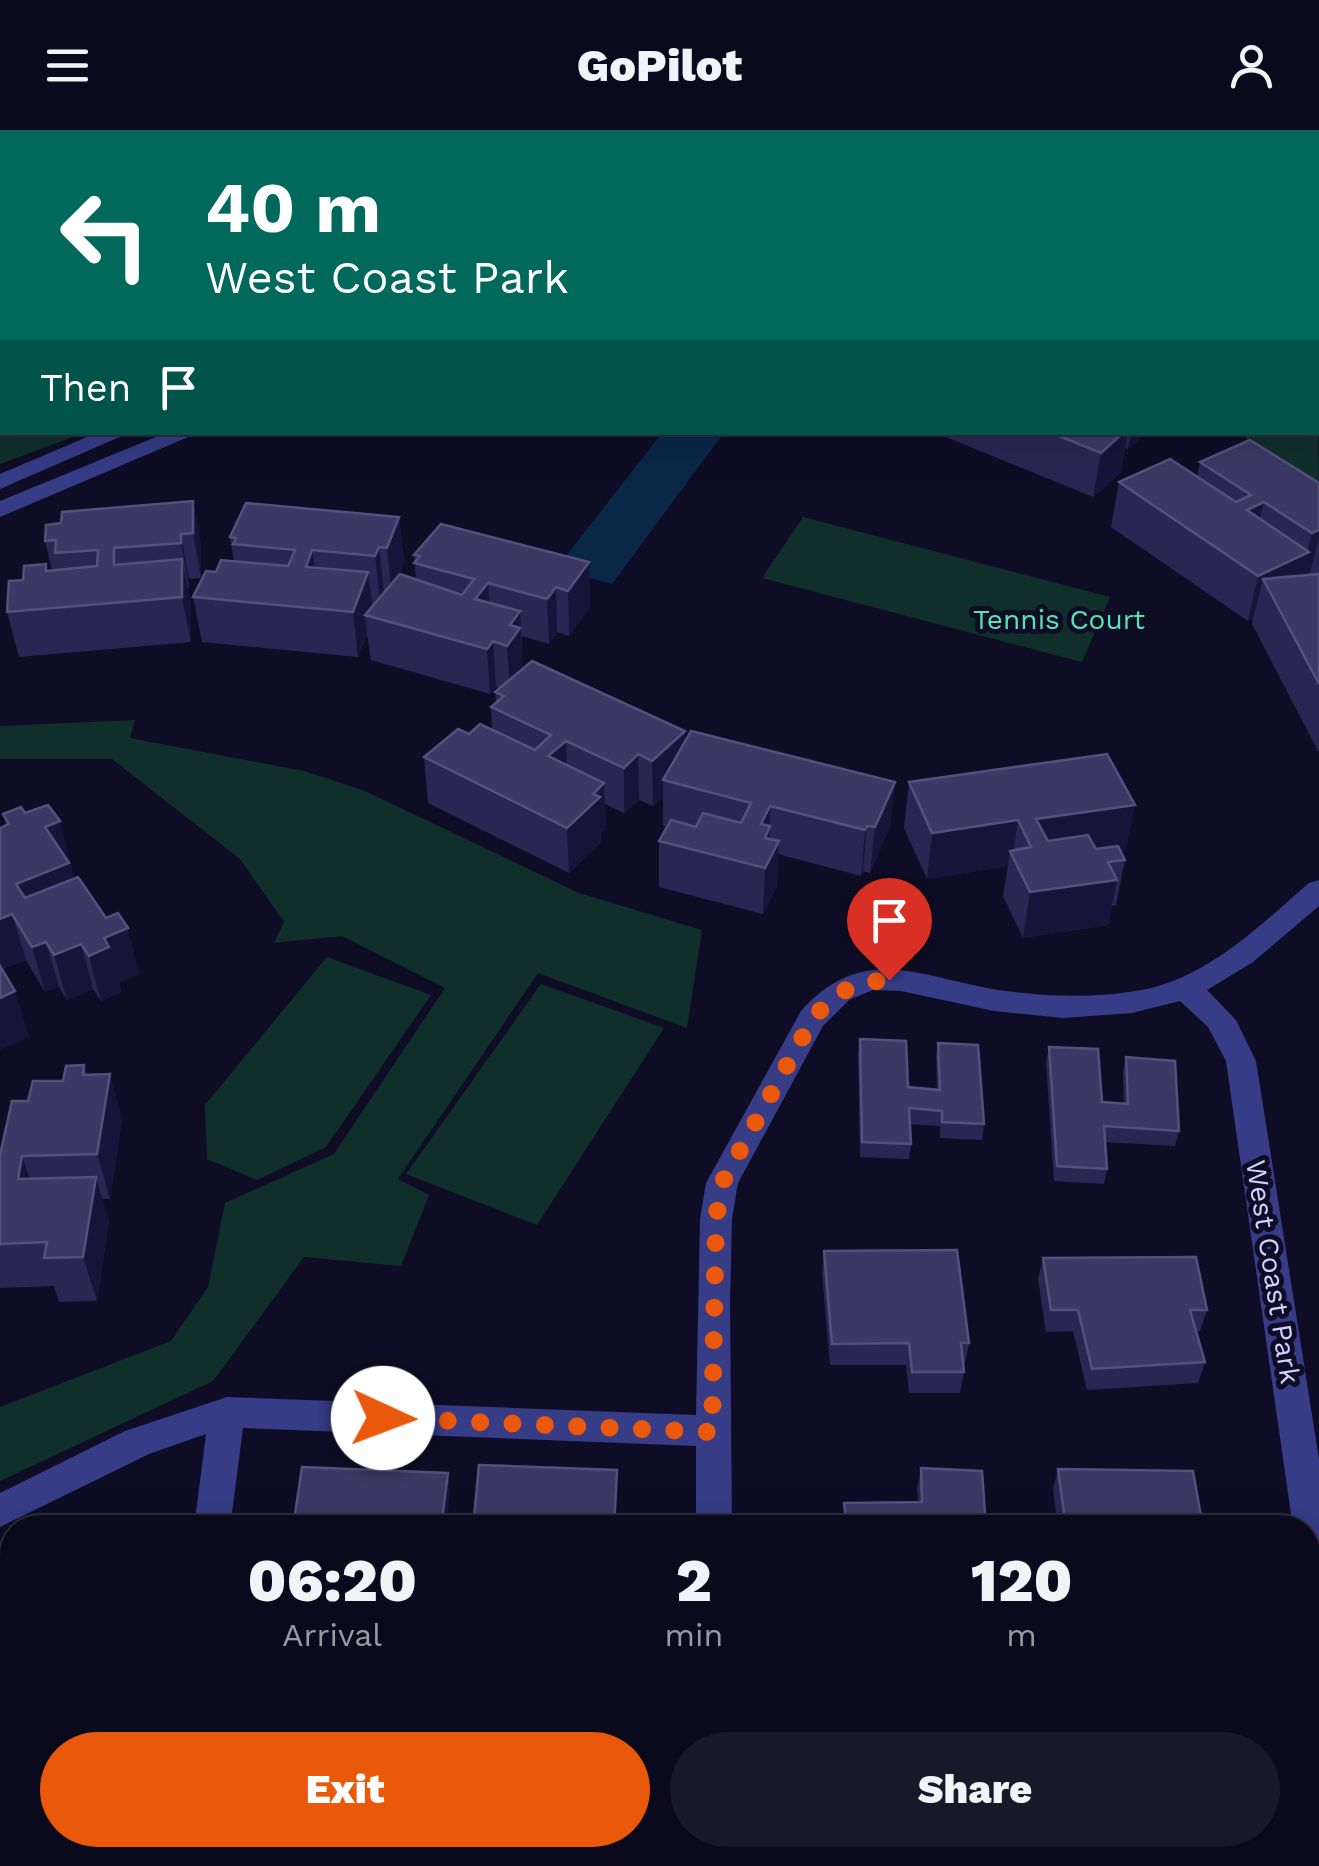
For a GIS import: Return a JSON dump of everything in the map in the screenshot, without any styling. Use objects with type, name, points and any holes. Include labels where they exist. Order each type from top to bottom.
[{"type":"street","points":[[0,482],[113,435]]},
{"type":"street","points":[[0,510],[182,435]]},
{"type":"street","points":[[714,1515],[716,1219],[722,1183],[796,1048],[832,997],[858,982],[889,980],[1051,1007],[1155,998],[1249,951],[1319,890]]},
{"type":"street","name":"West Coast Park","points":[[1182,987],[1210,1008],[1232,1034],[1242,1061],[1310,1515]]},
{"type":"street","points":[[0,1512],[138,1442],[227,1412],[712,1432]]},
{"type":"street","points":[[214,1515],[227,1412]]},
{"type":"green space","points":[[0,435],[79,435],[0,464]]},
{"type":"green space","points":[[1242,435],[1318,435],[1319,493]]},
{"type":"green space","name":"Tennis Court","points":[[803,517],[1110,597],[1082,662],[762,578]]},
{"type":"green space","points":[[135,720],[130,738],[304,771],[365,791],[579,893],[702,930],[687,1028],[538,973],[398,1179],[429,1195],[401,1266],[304,1257],[213,1381],[0,1481],[0,1407],[171,1341],[208,1287],[225,1203],[334,1154],[445,988],[342,936],[274,943],[284,922],[240,859],[112,759],[0,759],[0,726]]},
{"type":"green space","points":[[327,957],[431,995],[326,1147],[257,1180],[207,1159],[205,1105]]},
{"type":"green space","points":[[541,984],[664,1028],[537,1225],[406,1174]]},
{"type":"water","points":[[660,435],[722,435],[612,584],[556,569]]},
{"type":"building","points":[[1056,435],[1121,435],[1101,453]]},
{"type":"building","points":[[1250,440],[1319,483],[1319,530],[1312,533],[1264,502],[1247,510],[1309,552],[1258,576],[1119,482],[1170,459],[1236,502],[1251,495],[1200,462]]},
{"type":"building","points":[[193,501],[193,533],[181,534],[181,543],[114,548],[114,565],[182,559],[182,597],[7,612],[9,581],[23,580],[24,566],[46,564],[46,571],[97,566],[98,550],[55,553],[56,540],[45,541],[46,525],[61,523],[62,512]]},
{"type":"building","points":[[246,503],[399,517],[387,548],[379,547],[375,556],[312,550],[306,567],[368,572],[353,612],[193,597],[206,571],[216,572],[221,560],[288,566],[295,550],[233,544],[236,538],[230,537]]},
{"type":"building","points":[[441,524],[589,562],[568,591],[556,587],[547,599],[488,583],[475,599],[520,611],[510,625],[520,628],[507,646],[493,641],[487,649],[365,615],[400,574],[462,595],[474,579],[414,563],[420,556],[414,555]]},
{"type":"building","points":[[1319,574],[1319,684],[1263,579]]},
{"type":"building","points":[[532,661],[685,731],[652,761],[638,754],[624,768],[566,741],[548,756],[604,783],[593,794],[600,797],[567,828],[424,757],[458,729],[469,734],[480,724],[535,750],[551,735],[491,707],[504,696],[495,692]]},
{"type":"building","points":[[691,731],[895,782],[875,827],[867,826],[865,830],[770,806],[761,824],[770,826],[765,838],[779,841],[765,868],[659,841],[671,820],[696,827],[703,813],[741,823],[751,803],[663,780]]},
{"type":"building","points":[[1107,754],[1135,805],[1036,819],[1048,841],[1088,835],[1096,849],[1118,846],[1125,860],[1108,862],[1117,880],[1030,892],[1010,851],[1031,847],[1018,820],[932,833],[909,782]]},
{"type":"building","points":[[48,805],[60,821],[45,827],[69,863],[16,884],[25,898],[78,877],[106,918],[118,913],[128,928],[104,938],[109,947],[89,956],[81,944],[54,955],[46,942],[32,947],[12,914],[0,919],[0,828],[9,824],[3,814],[21,807],[25,813]]},
{"type":"building","points":[[0,966],[15,991],[0,998]]},
{"type":"building","points":[[860,1039],[906,1041],[908,1087],[940,1090],[938,1043],[978,1045],[984,1124],[942,1122],[942,1111],[909,1108],[911,1144],[862,1142]]},
{"type":"building","points":[[1049,1047],[1098,1049],[1102,1102],[1128,1104],[1126,1057],[1175,1061],[1179,1131],[1104,1126],[1107,1169],[1057,1166]]},
{"type":"building","points":[[84,1065],[83,1075],[110,1074],[97,1154],[22,1156],[18,1179],[96,1177],[83,1257],[44,1258],[47,1242],[0,1244],[0,1155],[12,1101],[28,1101],[33,1081],[63,1081],[66,1066]]},
{"type":"building","points":[[957,1250],[969,1343],[961,1343],[964,1372],[912,1372],[909,1343],[832,1344],[824,1251]]},
{"type":"building","points":[[1196,1257],[1207,1310],[1190,1310],[1205,1362],[1092,1369],[1078,1310],[1051,1310],[1043,1258]]},
{"type":"building","points":[[479,1465],[617,1470],[615,1515],[474,1515]]},
{"type":"building","points":[[302,1467],[448,1473],[443,1515],[295,1515]]},
{"type":"building","points":[[921,1468],[982,1471],[985,1515],[845,1515],[844,1503],[922,1502]]},
{"type":"building","points":[[1058,1469],[1193,1471],[1201,1515],[1064,1515]]},
{"type":"route","points":[[383,1418],[712,1432],[716,1219],[722,1183],[812,1020],[832,997],[858,982],[889,980]]}]
